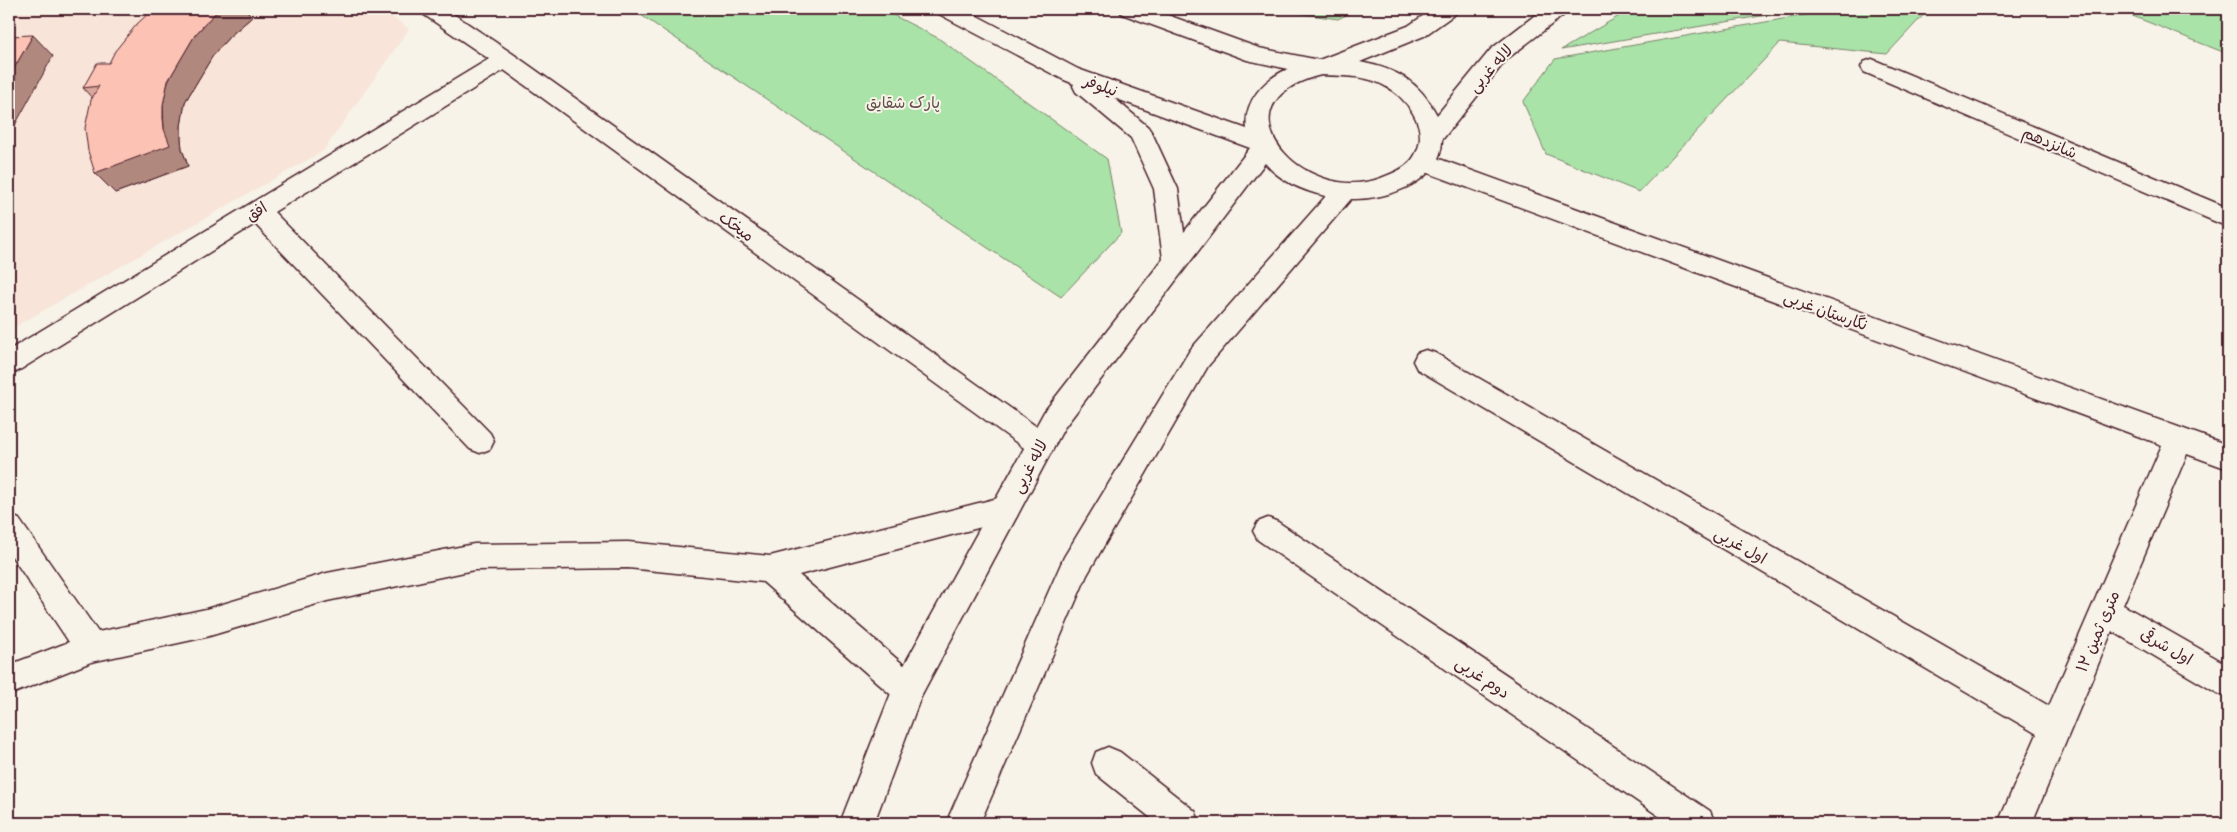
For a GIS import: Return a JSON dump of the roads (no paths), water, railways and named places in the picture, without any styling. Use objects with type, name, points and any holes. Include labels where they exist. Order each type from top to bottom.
[{"type":"street","name":"میخک","points":[[431,9],[505,59],[1041,445]]},
{"type":"street","name":"نیلوفر","points":[[947,9],[1070,74],[1264,146]]},
{"type":"street","points":[[1130,9],[1255,55],[1322,68],[1348,67],[1374,73],[1398,83],[1417,98],[1429,117],[1432,137],[1430,150],[1423,162],[1409,175],[1390,184],[1369,190],[1345,190],[1319,186],[1296,176],[1277,163],[1264,146],[1257,125],[1261,104],[1274,87],[1295,74],[1322,68],[1416,31],[1447,9]]},
{"type":"street","name":"لاله غربی","points":[[1432,137],[1499,54],[1557,9]]},
{"type":"street","name":"افق","points":[[9,364],[505,59]]},
{"type":"street","name":"شانزدهم","points":[[1872,66],[2228,218]]},
{"type":"street","points":[[1070,74],[1140,133],[1166,189],[1176,262]]},
{"type":"street","name":"لاله غربی","points":[[857,823],[908,689],[1054,420],[1264,146]]},
{"type":"street","name":"نگارستان غربی","points":[[1423,162],[2228,458]]},
{"type":"street","points":[[963,823],[1075,566],[1198,358],[1345,190]]},
{"type":"street","points":[[257,210],[480,441]]},
{"type":"street","name":"اول غربی","points":[[1426,361],[2056,728]]},
{"type":"street","name":"۱۲ متری ثمین","points":[[2015,823],[2179,440]]},
{"type":"street","points":[[9,680],[91,648],[206,623],[327,587],[474,557],[628,555],[770,569],[1006,509]]},
{"type":"street","points":[[9,528],[91,648]]},
{"type":"street","name":"دوم غربی","points":[[1268,531],[1698,823]]},
{"type":"street","points":[[770,569],[908,689]]},
{"type":"street","name":"اول شرقی","points":[[2106,611],[2228,682]]},
{"type":"street","points":[[1108,763],[1183,823]]},
{"type":"park label","name":"پارک شقایق","points":[[903,102]]}]
